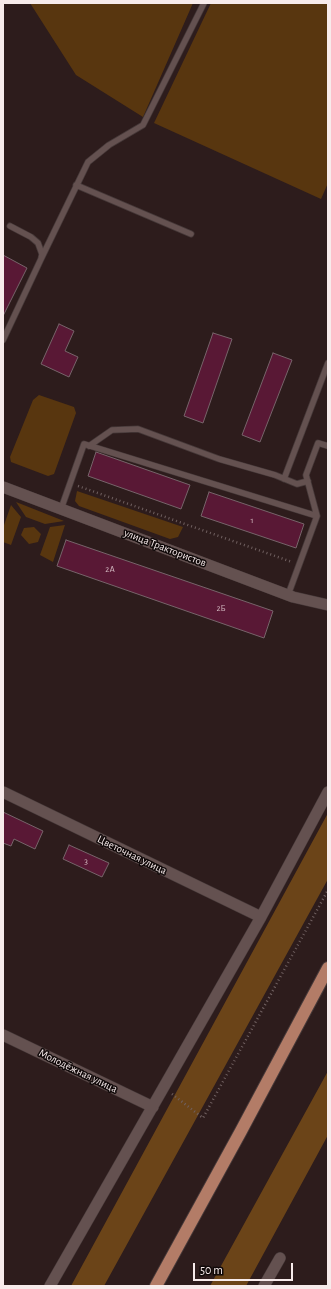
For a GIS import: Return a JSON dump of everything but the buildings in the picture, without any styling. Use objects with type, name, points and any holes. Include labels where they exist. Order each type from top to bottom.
[{"type":"main road","points":[[156,1286],[241,1132],[328,968]]},
{"type":"street","name":"улица Трактористов","points":[[3,487],[288,595],[328,605]]},
{"type":"street","name":"Цветочная улица","points":[[3,792],[260,917]]},
{"type":"street","points":[[50,1286],[164,1088],[328,792]]},
{"type":"street","name":"Молодёжная улица","points":[[3,1035],[152,1107]]},
{"type":"street","points":[[264,1286],[280,1258]]},
{"type":"lane","points":[[3,340],[88,162],[109,145],[144,125],[204,3]]},
{"type":"lane","points":[[76,185],[191,234]]},
{"type":"lane","points":[[10,226],[31,237],[38,243],[41,248],[41,259]]},
{"type":"lane","points":[[284,479],[328,363]]},
{"type":"lane","points":[[89,446],[112,430],[138,429],[219,459],[298,484],[308,481]]},
{"type":"lane","points":[[288,595],[317,516],[306,475],[318,443],[328,446]]},
{"type":"lane","points":[[61,509],[84,444],[317,516]]},
{"type":"path","points":[[70,483],[299,564]]},
{"type":"path","points":[[164,1088],[203,1118],[328,890]]},
{"type":"shaded area","points":[[30,3],[193,3],[143,117],[76,75]]},
{"type":"shaded area","points":[[211,3],[328,3],[328,183],[321,199],[154,123]]},
{"type":"shaded area","points":[[39,395],[74,407],[76,413],[54,474],[48,476],[11,462],[10,457],[33,400]]},
{"type":"shaded area","points":[[77,491],[183,527],[178,537],[170,539],[79,506],[75,501]]},
{"type":"shaded area","points":[[16,502],[64,521],[45,524],[26,517]]},
{"type":"shaded area","points":[[11,505],[21,517],[11,545],[3,542],[3,528]]},
{"type":"shaded area","points":[[65,525],[53,562],[40,555],[50,527]]},
{"type":"shaded area","points":[[34,527],[41,534],[38,542],[29,544],[21,535],[24,528]]},
{"type":"shaded area","points":[[328,813],[328,879],[104,1286],[71,1286]]},
{"type":"shaded area","points":[[328,1071],[328,1135],[246,1286],[210,1286]]}]
